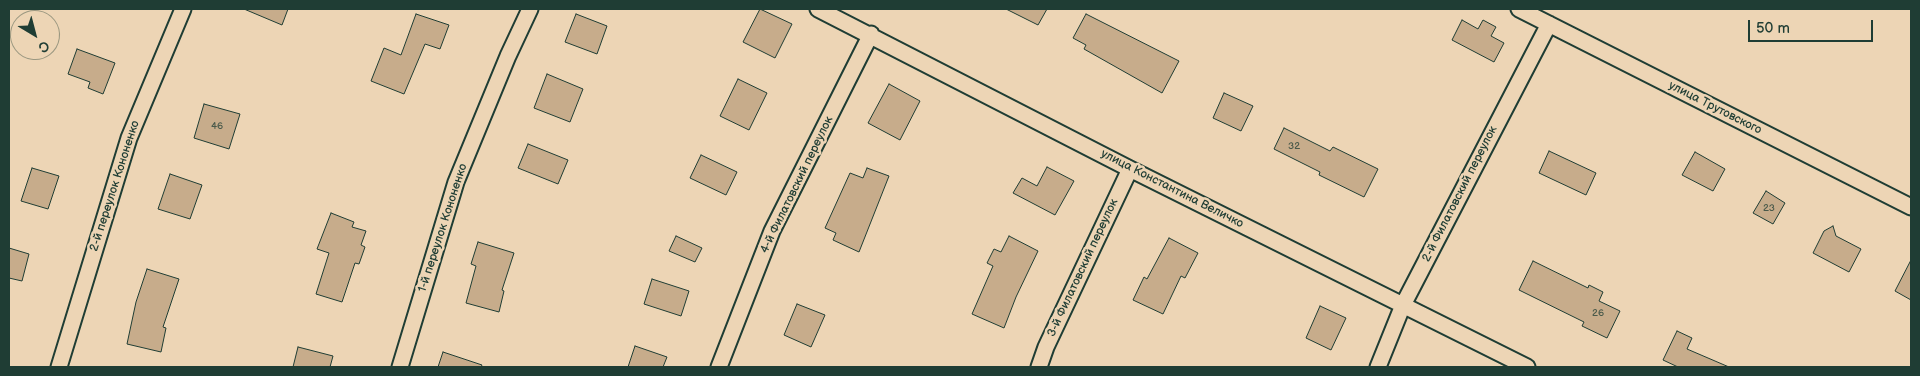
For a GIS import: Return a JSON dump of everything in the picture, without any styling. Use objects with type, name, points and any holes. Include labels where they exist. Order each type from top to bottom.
[{"type":"street","name":"2-й переулок Кононенко","points":[[59,367],[129,138],[183,9]]},
{"type":"street","name":"1-й переулок Кононенко","points":[[400,367],[456,182],[508,56],[530,9]]},
{"type":"street","name":"улица Константина Величко","points":[[818,9],[871,34],[1130,169],[1527,367]]},
{"type":"street","name":"улица Трутовского","points":[[1520,9],[1911,207]]},
{"type":"street","name":"2-й Филатовский переулок","points":[[1378,367],[1403,305],[1549,24]]},
{"type":"street","name":"4-й Филатовский переулок","points":[[719,367],[772,232],[871,34]]},
{"type":"street","name":"3-й Филатовский переулок","points":[[1039,367],[1046,347],[1130,169]]},
{"type":"building","points":[[244,9],[288,9],[282,25]]},
{"type":"building","points":[[760,9],[792,24],[775,58],[743,42]]},
{"type":"building","points":[[1006,9],[1047,9],[1038,25]]},
{"type":"building","points":[[416,14],[449,25],[440,49],[425,44],[404,94],[371,81],[384,48],[401,55]]},
{"type":"building","points":[[576,14],[607,26],[597,54],[565,42]]},
{"type":"building","points":[[1086,14],[1179,61],[1162,93],[1084,49],[1086,45],[1073,38]]},
{"type":"building","points":[[1462,20],[1478,29],[1483,20],[1496,27],[1491,36],[1504,43],[1494,62],[1452,40]]},
{"type":"building","points":[[77,49],[115,63],[103,94],[88,88],[90,82],[68,74]]},
{"type":"building","points":[[547,74],[583,89],[570,122],[534,108]]},
{"type":"building","points":[[738,79],[767,93],[749,130],[720,116]]},
{"type":"building","points":[[889,84],[920,101],[900,140],[868,123]]},
{"type":"building","points":[[1224,93],[1253,106],[1241,131],[1213,118]]},
{"type":"building","points":[[204,104],[240,114],[229,149],[194,138]]},
{"type":"building","points":[[1284,128],[1330,151],[1333,147],[1378,169],[1364,197],[1319,175],[1320,172],[1274,149]]},
{"type":"building","points":[[528,144],[568,160],[558,184],[518,168]]},
{"type":"building","points":[[1549,151],[1596,173],[1586,195],[1539,173]]},
{"type":"building","points":[[1695,152],[1725,169],[1713,191],[1682,175]]},
{"type":"building","points":[[701,155],[737,172],[726,195],[690,178]]},
{"type":"building","points":[[1047,167],[1074,181],[1055,215],[1013,193],[1022,178],[1037,186]]},
{"type":"building","points":[[32,168],[59,176],[48,209],[21,201]]},
{"type":"building","points":[[867,168],[889,176],[859,252],[833,240],[836,233],[825,228],[850,173],[863,178]]},
{"type":"building","points":[[170,174],[202,185],[190,219],[158,209]]},
{"type":"building","points":[[1766,191],[1785,203],[1773,224],[1753,213]]},
{"type":"building","points":[[331,213],[354,222],[352,227],[366,231],[361,245],[365,247],[359,264],[355,263],[342,302],[316,294],[329,253],[317,249]]},
{"type":"building","points":[[1833,226],[1836,236],[1861,249],[1849,272],[1813,253],[1824,231]]},
{"type":"building","points":[[676,236],[702,248],[695,262],[669,251]]},
{"type":"building","points":[[1009,236],[1038,251],[1016,297],[1004,328],[972,314],[993,266],[987,263],[994,249],[1001,252]]},
{"type":"building","points":[[1169,238],[1198,253],[1185,278],[1181,276],[1163,314],[1133,300],[1144,277],[1147,279]]},
{"type":"building","points":[[478,242],[514,253],[502,290],[504,291],[499,312],[466,303],[476,266],[471,264]]},
{"type":"building","points":[[9,248],[29,254],[22,281],[9,278]]},
{"type":"building","points":[[1911,260],[1911,300],[1895,291]]},
{"type":"building","points":[[1533,261],[1588,288],[1589,285],[1603,292],[1599,301],[1620,311],[1607,338],[1582,326],[1584,322],[1519,290]]},
{"type":"building","points":[[147,269],[179,279],[163,327],[166,328],[161,352],[127,344],[136,302]]},
{"type":"building","points":[[652,279],[689,291],[681,316],[644,304]]},
{"type":"building","points":[[797,304],[825,315],[811,347],[784,335]]},
{"type":"building","points":[[1320,306],[1346,318],[1331,350],[1306,338]]},
{"type":"building","points":[[1677,331],[1692,338],[1687,349],[1729,367],[1678,367],[1663,360]]},
{"type":"building","points":[[635,346],[667,357],[663,367],[628,367]]},
{"type":"building","points":[[298,347],[333,356],[330,367],[293,367]]},
{"type":"building","points":[[443,352],[482,365],[481,367],[438,367]]}]
